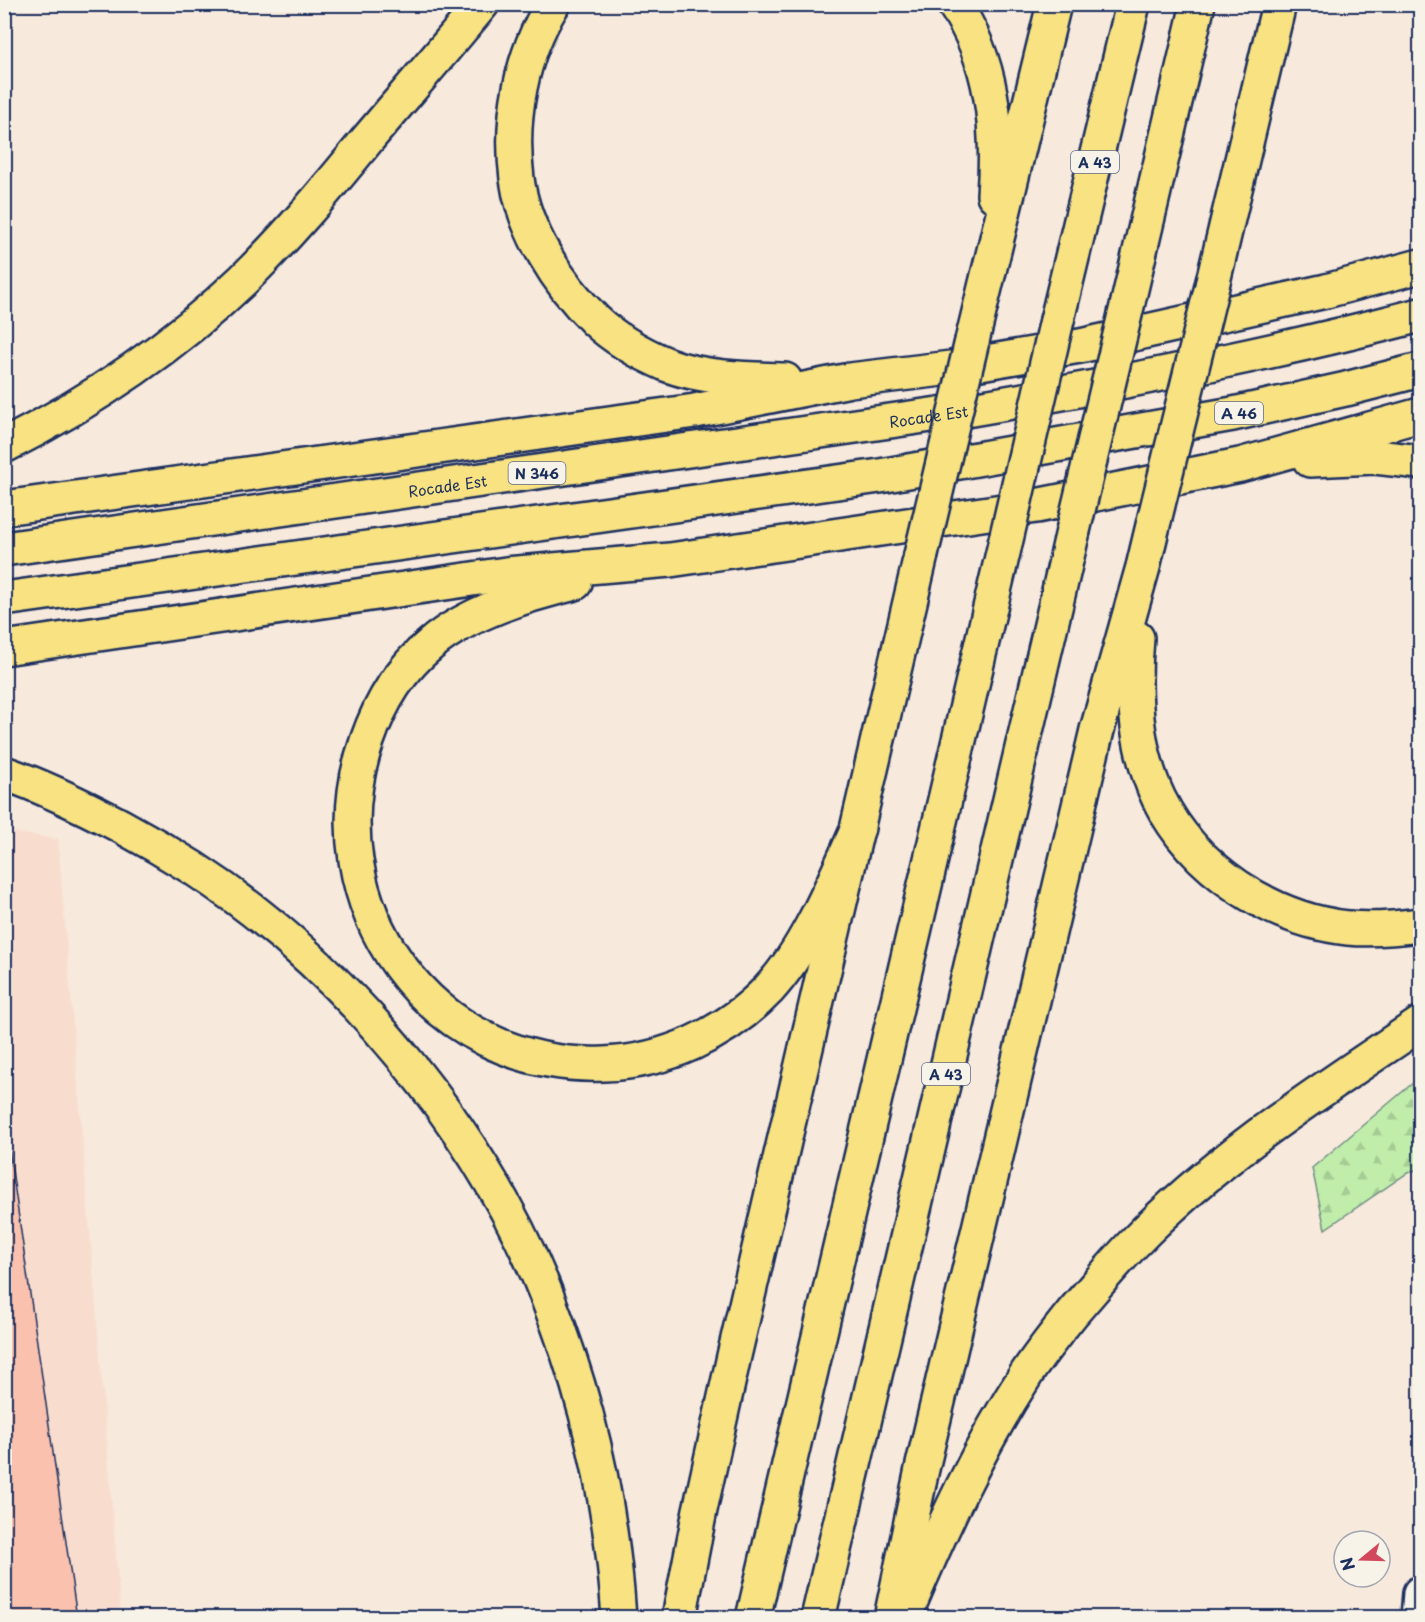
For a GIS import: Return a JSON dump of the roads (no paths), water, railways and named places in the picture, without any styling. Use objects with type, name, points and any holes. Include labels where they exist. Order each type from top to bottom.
[{"type":"highway","points":[[4,446],[79,406],[128,373],[204,314],[243,280],[329,187],[482,4]]},
{"type":"highway","points":[[553,4],[530,52],[520,89],[514,126],[517,181],[523,206],[532,231],[557,275],[596,320],[631,346],[670,365],[696,372],[737,378],[850,380]]},
{"type":"highway","points":[[954,4],[981,56],[987,75],[994,119],[995,180],[987,283]]},
{"type":"highway","points":[[679,1617],[734,1356],[921,555],[1054,4]]},
{"type":"highway","name":"A 43","points":[[753,1617],[1133,4]]},
{"type":"highway","name":"A 43","points":[[818,1617],[1198,4]]},
{"type":"highway","points":[[891,1617],[922,1469],[1083,788],[1143,567],[1279,4]]},
{"type":"highway","points":[[4,508],[685,412],[850,380],[951,368],[1080,346],[1326,291],[1420,266]]},
{"type":"highway","name":"Rocade Est","points":[[4,549],[868,425],[1068,392],[1249,357],[1334,338],[1420,315]]},
{"type":"highway","name":"A 46","points":[[4,599],[880,476],[1233,414],[1420,370]]},
{"type":"highway","points":[[4,648],[506,574],[670,560],[1036,506],[1240,465],[1420,415]]},
{"type":"highway","points":[[1240,465],[1364,457],[1420,462]]},
{"type":"highway","points":[[670,560],[561,586],[461,622],[430,644],[405,669],[387,695],[374,721],[361,757],[353,798],[352,836],[357,869],[367,906],[383,942],[409,979],[442,1012],[471,1032],[511,1051],[551,1061],[587,1065],[622,1064],[654,1057],[684,1047],[714,1032],[746,1010],[770,988],[794,955],[816,917],[858,828]]},
{"type":"highway","points":[[1143,567],[1135,663],[1134,693],[1137,720],[1143,754],[1150,775],[1159,799],[1175,825],[1209,865],[1233,883],[1276,908],[1299,917],[1348,928],[1395,928],[1420,925]]},
{"type":"highway","points":[[4,773],[51,791],[152,843],[194,868],[237,899],[274,928],[342,991],[428,1088],[456,1127],[504,1207],[548,1297],[568,1352],[591,1426],[602,1478],[616,1572],[619,1617]]},
{"type":"highway","points":[[904,1617],[956,1498],[1003,1412],[1028,1372],[1102,1277],[1134,1242],[1215,1169],[1322,1090],[1420,1024]]},
{"type":"street","points":[[1418,1617],[1420,1593]]}]
